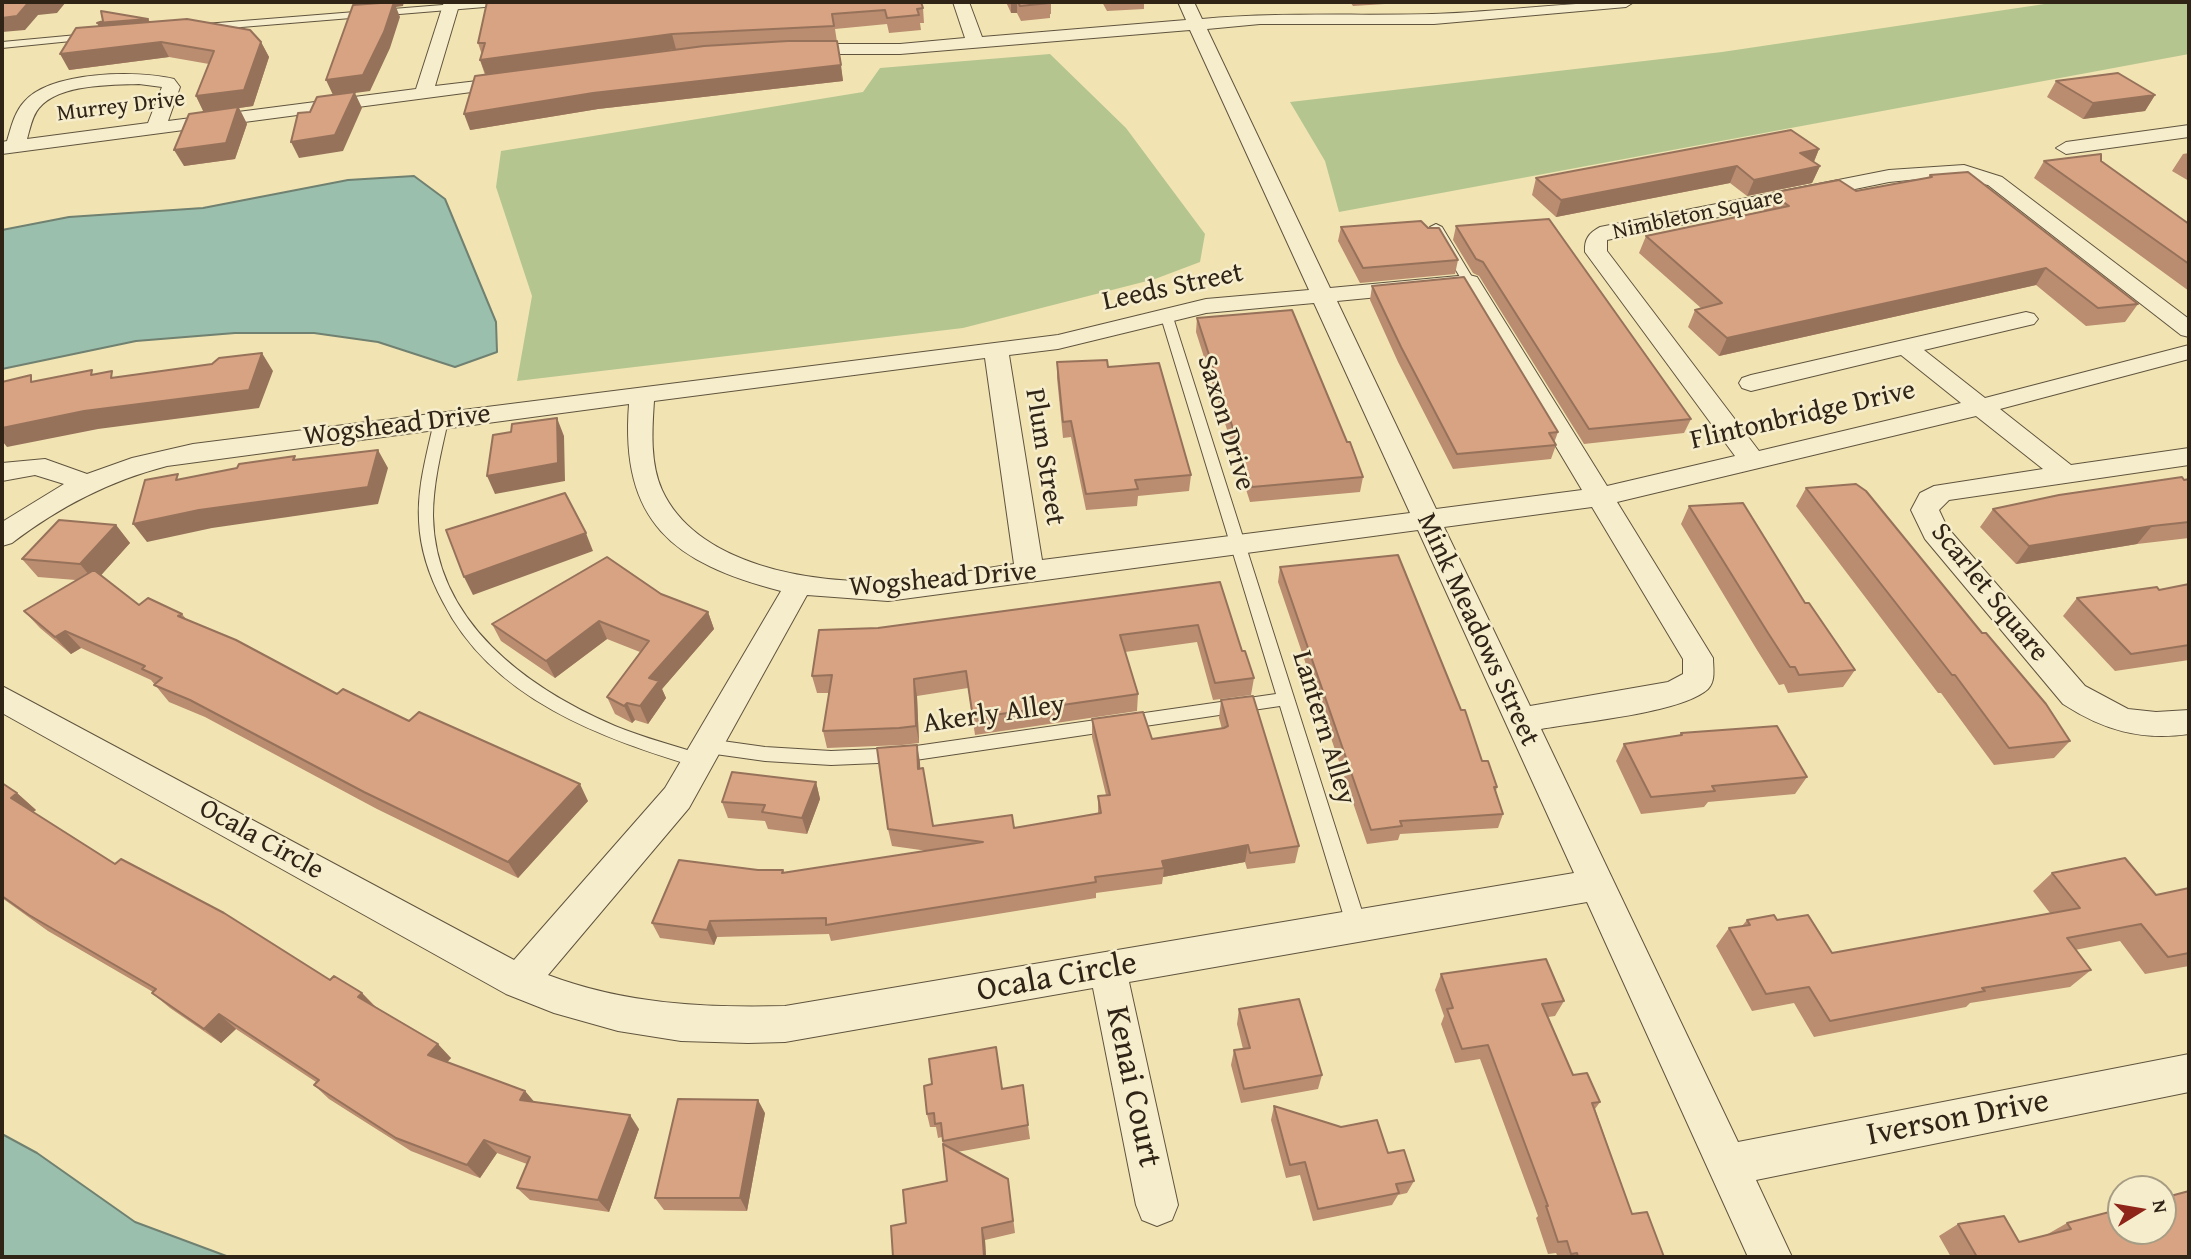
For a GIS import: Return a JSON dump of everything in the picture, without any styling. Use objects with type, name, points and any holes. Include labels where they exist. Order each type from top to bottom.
[{"type":"street","points":[[961,2],[975,42]]},
{"type":"street","name":"Mink Meadows Street","points":[[1186,2],[1770,1257]]},
{"type":"street","points":[[1421,2],[1434,19]]},
{"type":"street","points":[[781,49],[900,49],[1196,22],[1434,19],[1626,2]]},
{"type":"street","points":[[424,93],[451,4]]},
{"type":"street","points":[[8,147],[30,105],[61,88],[148,79],[168,83],[172,88],[156,127]]},
{"type":"street","name":"Murrey Drive","points":[[8,147],[534,79]]},
{"type":"street","points":[[2066,148],[2189,131]]},
{"type":"street","name":"Nimbleton Square","points":[[1752,460],[1596,252],[1595,243],[1599,236],[1889,176],[1964,171],[1995,181],[2189,330]]},
{"type":"street","points":[[1469,282],[1698,658],[1698,680],[1675,693],[1519,720]]},
{"type":"street","name":"Leeds Street","points":[[642,396],[1086,337],[1166,314],[1239,302],[1469,282]]},
{"type":"street","points":[[1751,383],[2026,318]]},
{"type":"street","points":[[1906,347],[2067,475]]},
{"type":"street","name":"Plum Street","points":[[996,351],[1030,573]]},
{"type":"street","name":"Flintonbridge Drive","points":[[1426,520],[1600,497],[1979,407],[2189,352]]},
{"type":"street","name":"Wogshead Drive","points":[[84,484],[121,469],[170,456],[642,396],[640,462],[649,493],[666,519],[688,540],[721,561],[756,575],[798,586],[844,591],[888,591],[1426,520]]},
{"type":"street","name":"Scarlet Square","points":[[2189,457],[1943,492],[1930,499],[1925,510],[1929,523],[2074,695],[2096,711],[2121,721],[2147,727],[2189,722]]},
{"type":"street","points":[[2,472],[38,466],[59,469],[84,484],[25,517],[2,536]]},
{"type":"street","points":[[519,982],[677,798],[798,586]]},
{"type":"street","name":"Ocala Circle","points":[[2,698],[519,982],[566,1001],[631,1018],[712,1027],[785,1024],[1597,886]]},
{"type":"street","name":"Kenai Court","points":[[1108,970],[1157,1205]]},
{"type":"street","name":"Iverson Drive","points":[[1726,1165],[2189,1073]]},
{"type":"lane","points":[[191,28],[451,4],[509,2]]},
{"type":"lane","points":[[2,45],[96,36]]},
{"type":"lane","points":[[1436,227],[1469,282]]},
{"type":"lane","name":"Saxon Drive","points":[[1166,314],[1238,545]]},
{"type":"lane","name":"Akerly Alley","points":[[441,421],[426,494],[427,531],[440,580],[449,600],[473,638],[509,673],[548,702],[599,729],[704,754],[831,758],[901,755],[1286,699]]},
{"type":"lane","name":"Lantern Alley","points":[[1238,545],[1357,927]]},
{"type":"green space","points":[[2058,2],[2189,2],[2189,54],[1339,212],[1325,161],[1290,102],[1722,52]]},
{"type":"green space","points":[[1050,54],[1126,128],[1205,234],[1200,262],[1155,279],[963,328],[517,381],[532,296],[496,187],[501,151],[863,92],[880,68]]},
{"type":"shaded area","points":[[414,176],[445,199],[496,322],[497,352],[455,367],[378,342],[314,333],[235,333],[136,341],[2,369],[2,230],[69,217],[203,208],[348,180]]},
{"type":"shaded area","points":[[2,1134],[37,1153],[135,1222],[229,1257],[2,1257]]},
{"type":"building","points":[[2,2],[29,2],[17,16],[2,18]]},
{"type":"building","points":[[394,2],[384,32],[363,75],[326,80],[353,5]]},
{"type":"building","points":[[487,2],[921,2],[923,8],[917,9],[919,15],[887,18],[885,10],[832,14],[834,26],[672,34],[480,60],[485,43],[478,43]]},
{"type":"building","points":[[1018,2],[1049,2],[1049,3],[1020,6]]},
{"type":"building","points":[[101,11],[148,19],[97,23],[103,21]]},
{"type":"building","points":[[187,19],[250,30],[261,42],[244,90],[196,96],[214,51],[161,42],[60,54],[76,28]]},
{"type":"building","points":[[837,41],[841,65],[593,93],[464,114],[475,76],[704,46]]},
{"type":"building","points":[[2118,73],[2155,95],[2093,103],[2056,81]]},
{"type":"building","points":[[355,92],[335,135],[291,142],[298,113],[310,112],[317,97]]},
{"type":"building","points":[[238,107],[226,143],[174,150],[189,114]]},
{"type":"building","points":[[1791,130],[1819,149],[1800,153],[1820,166],[1754,180],[1737,166],[1561,200],[1536,178]]},
{"type":"building","points":[[2101,154],[2101,161],[2189,224],[2189,264],[2044,161]]},
{"type":"building","points":[[1968,172],[2138,304],[2098,308],[2046,268],[1727,338],[1695,310],[1722,303],[1646,236],[1789,206],[1771,193],[1839,180],[1856,191],[1932,177],[1930,175]]},
{"type":"building","points":[[1549,219],[1691,419],[1589,429],[1483,262],[1476,259],[1456,226]]},
{"type":"building","points":[[1421,221],[1428,228],[1439,228],[1458,260],[1363,268],[1341,227]]},
{"type":"building","points":[[1464,277],[1558,432],[1549,433],[1556,445],[1457,454],[1372,286]]},
{"type":"building","points":[[1292,310],[1363,477],[1252,487],[1197,318]]},
{"type":"building","points":[[262,353],[249,390],[84,411],[2,428],[2,382],[31,375],[31,382],[92,370],[91,375],[112,371],[111,378],[212,364],[219,358]]},
{"type":"building","points":[[1107,360],[1108,367],[1159,363],[1191,475],[1135,480],[1138,489],[1086,494],[1071,421],[1063,422],[1057,362]]},
{"type":"building","points":[[557,418],[558,463],[487,476],[493,435],[511,432],[512,424]]},
{"type":"building","points":[[378,450],[368,487],[199,510],[133,524],[145,480],[178,474],[176,480],[237,468],[239,464],[295,456],[293,460]]},
{"type":"building","points":[[2182,477],[2184,480],[2189,479],[2189,522],[2029,546],[1993,509],[2059,495]]},
{"type":"building","points":[[1856,484],[1866,491],[1982,633],[1986,633],[2046,704],[2070,741],[2009,748],[1955,675],[1952,675],[1806,488]]},
{"type":"building","points":[[565,493],[586,533],[464,577],[446,530]]},
{"type":"building","points":[[1743,503],[1805,603],[1809,603],[1855,670],[1799,675],[1795,667],[1790,667],[1689,506]]},
{"type":"building","points":[[59,520],[116,525],[80,564],[22,559]]},
{"type":"building","points":[[1398,555],[1461,710],[1465,710],[1482,761],[1488,761],[1503,814],[1400,821],[1402,826],[1371,830],[1280,567]]},
{"type":"building","points":[[607,557],[661,594],[708,612],[649,678],[659,681],[640,706],[627,703],[624,706],[607,697],[649,641],[599,621],[546,661],[492,624]]},
{"type":"building","points":[[94,570],[139,605],[148,598],[182,614],[178,616],[236,640],[337,694],[343,689],[409,721],[419,712],[580,784],[508,862],[364,792],[190,700],[154,685],[162,678],[142,669],[145,666],[65,631],[55,637],[24,611]]},
{"type":"building","points":[[1220,582],[1242,651],[1245,651],[1254,678],[1215,683],[1198,625],[1120,635],[1138,694],[973,718],[966,671],[914,679],[916,726],[823,731],[832,675],[812,676],[819,630],[878,628]]},
{"type":"building","points":[[2189,584],[2189,645],[2131,654],[2077,598],[2157,587],[2159,590]]},
{"type":"building","points":[[1253,696],[1299,846],[1250,853],[1248,845],[1162,861],[1164,868],[1095,877],[1096,882],[826,925],[826,918],[710,921],[707,930],[652,923],[679,860],[758,870],[783,870],[782,873],[983,842],[888,829],[877,748],[917,745],[918,769],[923,768],[933,826],[1012,815],[1014,828],[1101,813],[1098,796],[1110,795],[1092,719],[1143,712],[1152,739],[1224,728],[1228,726],[1221,700]]},
{"type":"building","points":[[1777,726],[1807,777],[1712,786],[1715,791],[1651,797],[1624,744],[1682,735],[1681,733]]},
{"type":"building","points":[[732,772],[816,782],[802,818],[762,812],[765,805],[722,802]]},
{"type":"building","points":[[2,783],[17,793],[11,798],[115,864],[121,859],[167,883],[224,913],[330,980],[334,976],[362,993],[358,997],[438,1044],[428,1055],[525,1091],[520,1100],[630,1115],[598,1200],[517,1188],[530,1157],[484,1140],[467,1165],[396,1138],[314,1085],[319,1080],[219,1014],[204,1029],[152,993],[156,989],[29,915],[2,896]]},
{"type":"building","points":[[2125,858],[2156,895],[2189,888],[2189,953],[2168,957],[2141,924],[2067,938],[2091,970],[1982,988],[1985,991],[1830,1021],[1809,987],[1766,994],[1729,928],[1750,925],[1747,920],[1774,915],[1777,920],[1808,915],[1832,953],[2080,908],[2052,873]]},
{"type":"building","points":[[1546,959],[1564,1001],[1542,1004],[1573,1075],[1587,1073],[1600,1102],[1592,1103],[1632,1214],[1647,1212],[1664,1257],[1578,1257],[1577,1253],[1571,1254],[1567,1241],[1558,1242],[1548,1206],[1488,1045],[1462,1049],[1447,1009],[1453,1008],[1441,974]]},
{"type":"building","points":[[1299,999],[1322,1075],[1244,1089],[1234,1050],[1250,1048],[1239,1009]]},
{"type":"building","points":[[996,1047],[1002,1089],[1023,1085],[1028,1125],[943,1141],[941,1123],[935,1124],[934,1113],[927,1114],[924,1086],[932,1084],[929,1059]]},
{"type":"building","points":[[678,1099],[758,1100],[740,1198],[655,1198]]},
{"type":"building","points":[[1274,1106],[1341,1127],[1377,1120],[1388,1153],[1404,1150],[1414,1181],[1396,1184],[1399,1193],[1318,1209],[1305,1162],[1290,1165]]},
{"type":"building","points":[[943,1144],[1008,1179],[1013,1221],[982,1228],[984,1257],[893,1257],[891,1226],[906,1223],[903,1190],[947,1181]]},
{"type":"building","points":[[2189,1191],[2189,1257],[1977,1257],[1958,1224],[2004,1216],[2019,1242],[2071,1229],[2067,1223],[2107,1213],[2107,1245],[2177,1245],[2177,1194]]}]
